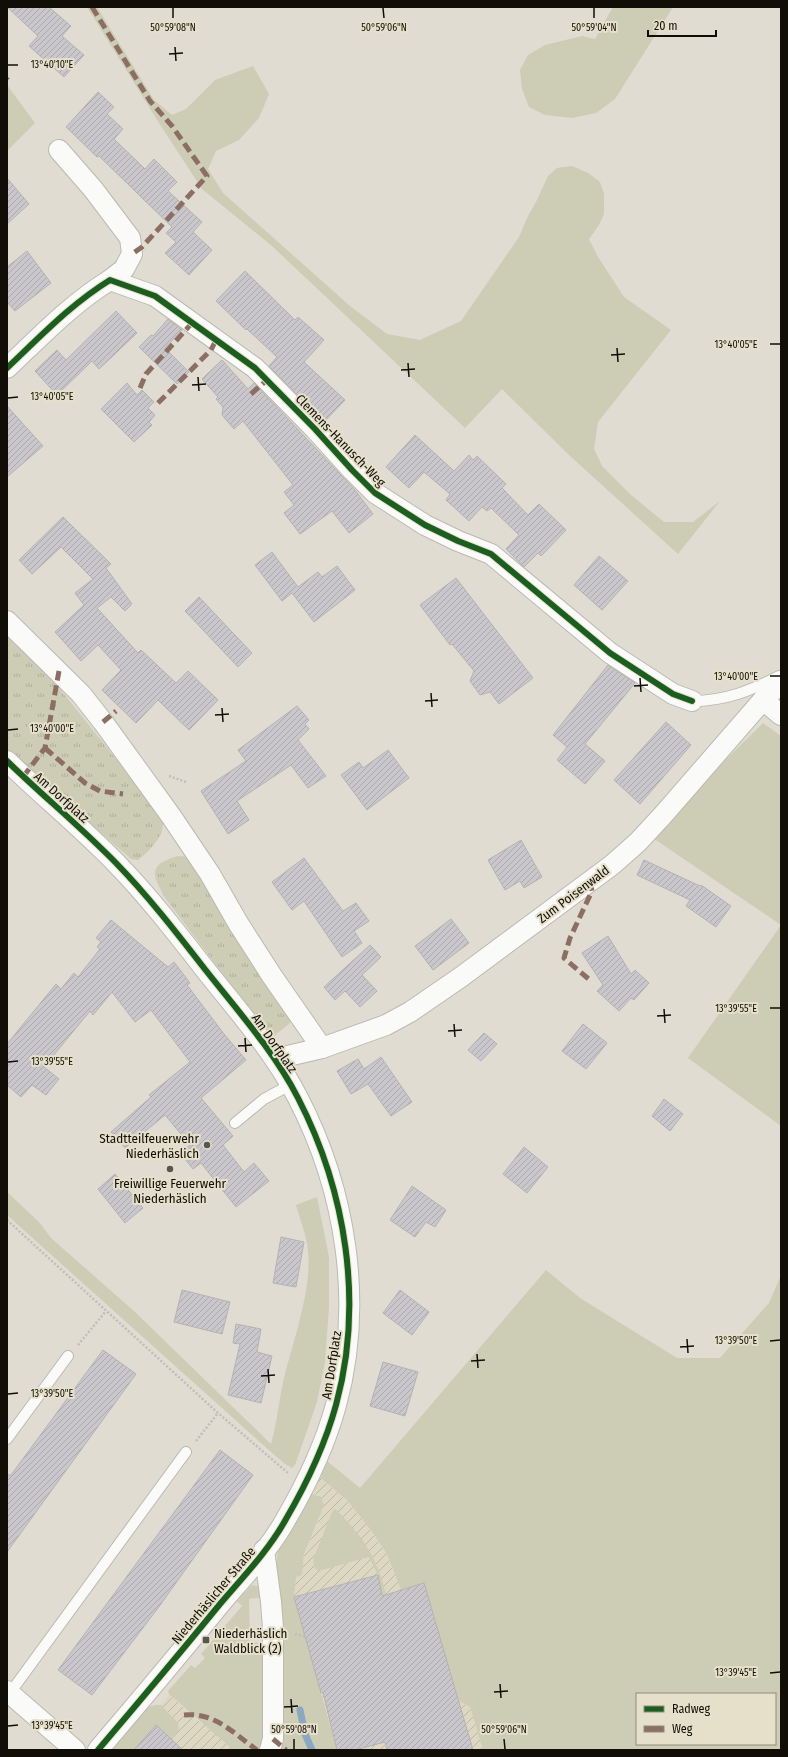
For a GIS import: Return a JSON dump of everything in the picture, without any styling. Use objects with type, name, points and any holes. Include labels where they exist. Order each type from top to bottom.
[{"type":"street","points":[[7,368],[45,331],[94,289],[110,280],[124,269],[132,254],[130,238],[94,189],[59,150]]},
{"type":"street","name":"Clemens-Hanusch-Weg","points":[[110,280],[155,296],[254,368],[315,429],[375,493],[425,525],[458,541],[491,554],[610,653],[674,694],[692,701]]},
{"type":"street","points":[[7,621],[77,689],[103,722],[171,816],[210,874],[238,923],[272,976],[322,1048]]},
{"type":"street","name":"Zum Poisenwald","points":[[322,1048],[386,1025],[410,1012],[455,982],[612,865],[638,842],[763,700],[781,683]]},
{"type":"street","points":[[763,700],[781,715]]},
{"type":"street","name":"Am Dorfplatz","points":[[7,761],[72,820],[118,865],[161,914],[275,1059],[315,1134],[339,1211],[347,1251],[349,1294],[348,1338],[341,1385],[336,1407],[324,1441]]},
{"type":"street","name":"Am Dorfplatz","points":[[275,1059],[322,1048]]},
{"type":"street","name":"Niederhäslicher Straße","points":[[98,1750],[151,1688],[264,1550],[285,1522],[304,1487],[324,1441]]},
{"type":"street","points":[[264,1550],[272,1602],[273,1628],[273,1739],[270,1750]]},
{"type":"street","points":[[9,1692],[75,1750]]},
{"type":"lane","name":"Clemens-Hanusch-Weg","points":[[692,701],[709,701],[748,691],[781,676]]},
{"type":"lane","points":[[235,1123],[264,1100],[290,1085]]},
{"type":"lane","points":[[7,1439],[68,1356]]},
{"type":"lane","points":[[9,1692],[186,1452]]},
{"type":"path","points":[[7,1220],[218,1413],[293,1477]]},
{"type":"path","points":[[68,1356],[106,1311]]},
{"type":"path","points":[[186,1452],[218,1413]]},
{"type":"path","points":[[294,1634],[307,1637],[311,1644]]},
{"type":"shaded area","points":[[321,1475],[326,1483],[348,1501],[373,1533],[387,1554],[401,1590],[424,1583],[459,1701],[470,1707],[483,1750],[337,1750],[294,1597],[296,1577],[302,1574],[304,1554],[319,1519],[319,1495],[312,1494]]},
{"type":"shaded area","points":[[169,1694],[197,1720],[249,1750],[110,1750],[148,1707],[161,1705]]},
{"type":"green space","points":[[87,7],[97,7],[154,100],[172,115],[186,109],[215,80],[253,66],[269,94],[259,118],[239,140],[216,151],[208,169],[223,193],[350,306],[387,334],[420,340],[461,321],[519,237],[548,176],[557,168],[572,166],[588,173],[600,182],[604,194],[604,214],[599,225],[589,239],[598,257],[624,297],[671,330],[598,422],[594,449],[602,466],[630,494],[664,522],[693,522],[720,501],[678,554],[569,455],[502,389],[465,428],[272,246],[202,189]]},
{"type":"green space","points":[[613,7],[673,7],[615,99],[596,113],[572,118],[545,115],[529,107],[522,89],[520,70],[528,55],[545,45],[582,36],[595,39]]},
{"type":"green space","points":[[7,85],[35,123],[7,151]]},
{"type":"green space","points":[[7,631],[64,694],[161,815],[163,824],[158,839],[138,860],[131,859],[7,751]]},
{"type":"green space","points":[[763,723],[781,736],[781,925],[653,838],[696,789]]},
{"type":"green space","points":[[178,856],[186,857],[193,862],[291,1020],[290,1023],[274,1036],[263,1027],[161,891],[155,872],[157,867],[168,859]]},
{"type":"green space","points":[[781,925],[781,1126],[688,1058]]},
{"type":"green space","points":[[7,1192],[40,1223],[51,1238],[135,1312],[271,1444],[284,1378],[305,1299],[307,1282],[308,1252],[305,1234],[296,1205],[317,1197],[329,1257],[329,1307],[325,1362],[317,1402],[295,1465],[292,1468],[285,1464],[7,1215]]},
{"type":"green space","points":[[546,1270],[580,1298],[677,1358],[720,1358],[769,1303],[781,1275],[781,1750],[483,1750],[470,1707],[459,1701],[424,1584],[401,1590],[387,1554],[373,1533],[348,1501],[323,1480],[321,1475],[327,1461],[360,1488]]},
{"type":"green space","points":[[312,1494],[321,1497],[324,1505],[304,1554],[302,1575],[296,1577],[294,1597],[337,1750],[278,1750],[276,1571],[278,1550]]},
{"type":"green space","points":[[335,1509],[366,1545],[376,1564],[386,1596],[386,1611],[378,1575],[369,1557],[318,1571],[314,1566],[314,1557],[333,1510]]},
{"type":"green space","points":[[252,1585],[261,1587],[264,1597],[249,1599],[250,1643],[264,1642],[265,1667],[263,1750],[228,1750],[230,1747],[169,1694],[168,1691],[191,1665],[195,1668],[205,1658],[201,1654],[242,1606],[237,1601]]},
{"type":"green space","points":[[161,1705],[178,1723],[179,1730],[172,1740],[134,1750],[110,1750],[148,1707]]},
{"type":"building","points":[[7,7],[49,7],[71,26],[62,36],[84,55],[64,77],[29,46],[38,36]]},
{"type":"building","points":[[98,92],[114,107],[107,114],[123,129],[114,139],[145,169],[154,159],[177,182],[168,191],[202,222],[193,232],[212,250],[189,275],[165,253],[176,242],[166,233],[172,227],[99,156],[97,157],[66,127]]},
{"type":"building","points":[[7,178],[29,204],[7,224]]},
{"type":"building","points":[[27,251],[51,283],[15,311],[7,302],[7,267]]},
{"type":"building","points":[[245,271],[295,320],[298,317],[324,340],[304,362],[345,400],[324,422],[269,366],[277,357],[216,301]]},
{"type":"building","points":[[116,311],[137,333],[99,369],[92,361],[57,395],[35,371],[57,350],[66,360]]},
{"type":"building","points":[[168,319],[182,330],[165,348],[189,372],[177,384],[139,347],[151,335],[153,336]]},
{"type":"building","points":[[222,360],[248,389],[254,383],[355,490],[373,514],[349,533],[332,511],[300,534],[284,513],[294,505],[284,492],[293,485],[243,421],[234,429],[222,415],[223,407],[216,399],[218,397],[202,379]]},
{"type":"building","points":[[127,383],[137,395],[142,390],[154,402],[148,408],[155,415],[149,422],[152,425],[134,442],[101,409]]},
{"type":"building","points":[[7,406],[43,446],[7,477]]},
{"type":"building","points":[[415,435],[454,471],[469,455],[473,460],[477,456],[506,484],[502,488],[528,515],[539,504],[566,530],[541,556],[538,553],[524,567],[506,549],[519,535],[491,508],[487,511],[482,507],[469,521],[446,500],[450,494],[424,472],[409,488],[386,467]]},
{"type":"building","points":[[63,517],[111,564],[106,568],[132,604],[125,611],[111,597],[97,608],[138,653],[141,650],[176,683],[188,671],[218,700],[189,730],[158,700],[136,723],[102,690],[121,670],[98,645],[81,661],[55,632],[84,605],[75,593],[93,579],[61,547],[32,574],[19,560]]},
{"type":"building","points":[[272,552],[298,587],[318,572],[322,577],[337,566],[355,590],[314,622],[292,593],[282,601],[255,565]]},
{"type":"building","points":[[599,556],[628,581],[602,610],[574,585]]},
{"type":"building","points":[[456,578],[533,678],[499,704],[490,692],[480,695],[470,681],[474,671],[452,644],[450,645],[420,605]]},
{"type":"building","points":[[199,597],[252,653],[238,667],[185,611]]},
{"type":"building","points":[[608,665],[635,683],[585,744],[605,761],[585,784],[557,760],[567,747],[553,735]]},
{"type":"building","points":[[297,706],[309,720],[305,724],[309,729],[298,740],[326,776],[308,788],[291,765],[237,801],[249,820],[228,834],[201,791],[246,761],[238,750]]},
{"type":"building","points":[[666,722],[691,745],[640,804],[614,780]]},
{"type":"building","points":[[388,750],[409,778],[367,810],[341,775],[359,762],[363,768]]},
{"type":"building","points":[[521,840],[542,877],[524,888],[520,881],[505,890],[488,860]]},
{"type":"building","points":[[304,858],[343,911],[356,903],[369,921],[354,931],[362,943],[342,957],[304,901],[292,910],[272,882]]},
{"type":"building","points":[[644,860],[700,886],[701,885],[731,906],[716,927],[686,906],[690,900],[637,875]]},
{"type":"building","points":[[451,919],[469,943],[433,970],[415,946]]},
{"type":"building","points":[[111,920],[168,967],[174,962],[190,983],[187,985],[224,1034],[246,1060],[201,1098],[233,1136],[223,1145],[244,1172],[254,1163],[269,1181],[236,1207],[201,1163],[193,1169],[180,1153],[190,1145],[165,1115],[125,1148],[111,1132],[151,1097],[149,1095],[190,1062],[151,1010],[135,1022],[112,992],[93,1015],[90,1011],[44,1067],[59,1079],[46,1095],[32,1085],[21,1097],[7,1085],[7,1044],[56,984],[61,989],[74,973],[78,977],[100,949],[97,947],[101,942],[96,938]]},
{"type":"building","points":[[608,936],[631,974],[635,970],[649,983],[634,1000],[631,998],[619,1011],[597,991],[603,985],[582,953]]},
{"type":"building","points":[[370,945],[381,957],[362,975],[377,991],[360,1007],[345,991],[335,1000],[324,987]]},
{"type":"building","points":[[583,1024],[607,1043],[586,1069],[562,1051]]},
{"type":"building","points":[[484,1033],[497,1044],[481,1061],[468,1050]]},
{"type":"building","points":[[381,1057],[412,1102],[391,1116],[368,1084],[351,1094],[337,1071],[358,1059],[364,1069]]},
{"type":"building","points":[[664,1099],[683,1114],[670,1131],[652,1116]]},
{"type":"building","points":[[524,1147],[548,1167],[527,1193],[503,1174]]},
{"type":"building","points":[[115,1174],[143,1208],[125,1223],[98,1189]]},
{"type":"building","points":[[412,1186],[446,1210],[435,1227],[426,1222],[415,1237],[390,1220]]},
{"type":"building","points":[[281,1237],[304,1242],[296,1287],[273,1283]]},
{"type":"building","points":[[182,1290],[230,1302],[222,1334],[174,1322]]},
{"type":"building","points":[[400,1290],[429,1312],[412,1335],[383,1313]]},
{"type":"building","points":[[236,1324],[261,1329],[257,1352],[272,1356],[261,1403],[228,1395],[240,1344],[233,1343]]},
{"type":"building","points":[[103,1350],[136,1374],[7,1552],[7,1475],[11,1475]]},
{"type":"building","points":[[383,1362],[418,1372],[405,1416],[370,1406]]},
{"type":"building","points":[[220,1450],[253,1475],[158,1608],[92,1695],[58,1670]]},
{"type":"building","points":[[378,1575],[382,1596],[424,1583],[473,1750],[387,1750],[385,1742],[355,1750],[337,1750],[323,1692],[321,1693],[294,1597]]},
{"type":"building","points":[[156,1725],[183,1750],[134,1750]]},
{"type":"waterway","points":[[300,1710],[305,1734],[312,1750]]},
{"type":"marked path","points":[[92,7],[150,101],[172,126],[207,176],[142,247],[132,254]]},
{"type":"marked path","points":[[140,388],[146,374],[192,323]]},
{"type":"marked path","points":[[158,403],[211,350],[216,340]]},
{"type":"marked path","points":[[251,394],[267,380]]},
{"type":"marked path","points":[[23,777],[45,748],[59,671]]},
{"type":"marked path","points":[[103,722],[116,711]]},
{"type":"marked path","points":[[45,748],[85,783],[100,791],[123,794]]},
{"type":"marked path","points":[[590,881],[592,891],[570,938],[564,958],[591,981]]},
{"type":"marked path","points":[[184,1715],[195,1715],[214,1720],[232,1731],[257,1750]]},
{"type":"marked path","points":[[273,1739],[286,1750]]},
{"type":"cycle path","points":[[7,368],[69,310],[110,280],[155,296],[255,368],[375,493],[425,525],[458,541],[491,554],[610,653],[673,694],[692,701]]},
{"type":"cycle path","points":[[7,761],[116,863],[151,901],[242,1015],[278,1064],[298,1098],[315,1134],[328,1171],[346,1248],[349,1288],[349,1327],[344,1366],[332,1420],[308,1478],[272,1542],[98,1750]]},
{"type":"place","name":"Stadtteilfeuerwehr Niederhäslich","points":[[207,1145]]},
{"type":"place","name":"Freiwillige Feuerwehr Niederhäslich","points":[[170,1169]]},
{"type":"place","name":"Niederhäslich Waldblick (2)","points":[[206,1640]]}]
